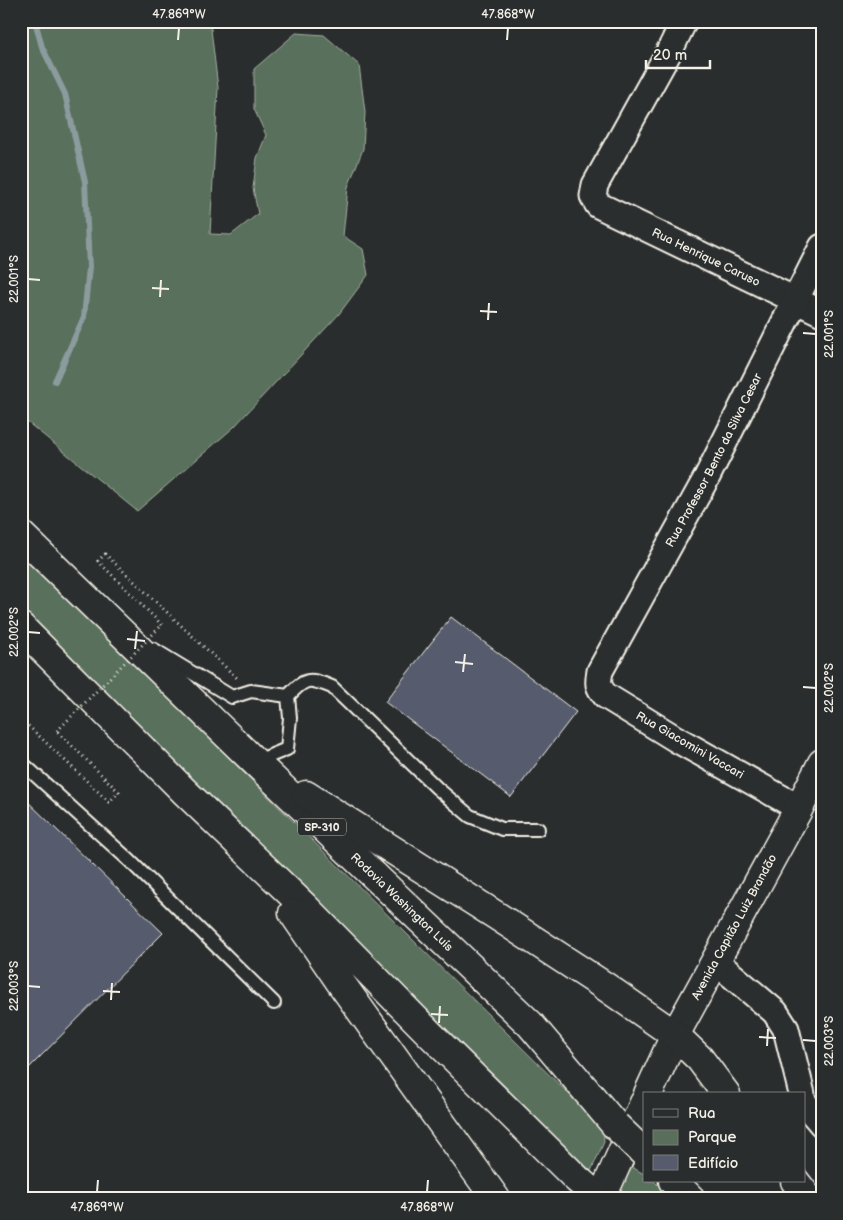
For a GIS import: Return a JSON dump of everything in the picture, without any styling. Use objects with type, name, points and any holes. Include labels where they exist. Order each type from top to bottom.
[{"type":"main road","name":"Rodovia Washington Luís","points":[[21,534],[255,762],[530,1024],[616,1126],[643,1152]]},
{"type":"main road","points":[[21,627],[438,1042],[577,1179],[600,1199],[643,1105]]},
{"type":"main road","points":[[21,648],[109,716]]},
{"type":"main road","points":[[255,762],[497,916],[606,987],[675,1035],[700,1059],[725,1092]]},
{"type":"main road","name":"Avenida Capitão Luiz Brandão","points":[[649,1092],[675,1035],[822,763]]},
{"type":"main road","points":[[185,792],[290,909],[496,1199]]},
{"type":"main road","points":[[674,1182],[691,1199]]},
{"type":"main road","points":[[796,1182],[809,1199]]},
{"type":"street","name":"Rua Henrique Caruso","points":[[684,21],[595,185],[593,196],[598,205],[822,313]]},
{"type":"street","name":"Rua Professor Bento da Silva Cesar","points":[[600,671],[707,477],[822,247]]},
{"type":"street","name":"Rua Giacomini Vaccari","points":[[600,671],[598,681],[600,689],[606,696],[676,739],[799,808]]},
{"type":"street","points":[[715,962],[775,1012],[786,1029],[802,1092]]},
{"type":"street","points":[[806,1106],[822,1124]]},
{"type":"lane","points":[[111,623],[232,697],[251,691],[288,696]]},
{"type":"lane","points":[[288,696],[305,681],[314,681],[332,687],[437,788],[470,816],[502,829],[538,829]]},
{"type":"lane","points":[[255,762],[287,749],[290,718],[288,696]]},
{"type":"lane","points":[[21,762],[130,861],[274,1003]]},
{"type":"path","points":[[21,719],[109,802],[119,792],[56,731],[162,625],[98,561],[105,554],[251,691]]},
{"type":"green space","points":[[21,21],[210,21],[218,88],[210,234],[231,235],[258,214],[253,188],[257,158],[266,135],[254,109],[254,69],[296,33],[324,35],[359,65],[365,112],[363,149],[348,187],[343,236],[363,249],[368,275],[339,314],[234,427],[137,511],[21,417]]},
{"type":"green space","points":[[21,552],[603,1128],[604,1142],[591,1171],[21,610]]},
{"type":"green space","points":[[630,1166],[643,1173],[643,1182],[655,1182],[672,1199],[617,1199],[614,1196]]},
{"type":"building","points":[[451,617],[576,712],[511,797],[385,702]]},
{"type":"building","points":[[21,795],[163,933],[21,1076]]},
{"type":"waterway","points":[[35,21],[42,47],[65,94],[85,182],[89,267],[84,317],[55,381]]}]
